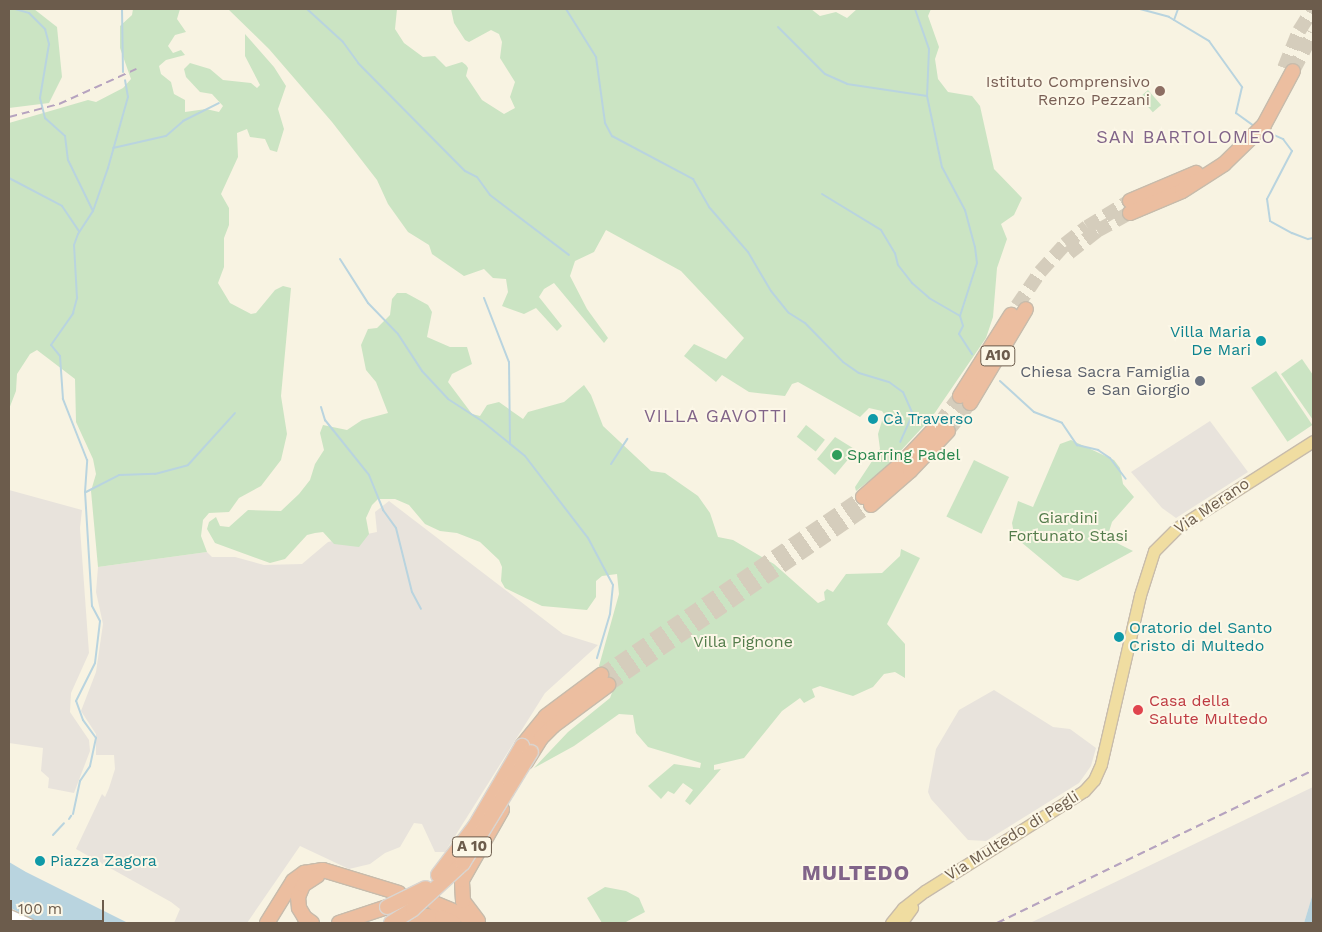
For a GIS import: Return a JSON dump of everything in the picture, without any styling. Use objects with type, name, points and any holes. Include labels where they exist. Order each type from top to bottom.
[{"type":"highway","points":[[1130,207],[1202,170],[1235,144],[1257,120],[1289,69]]},
{"type":"highway","name":"A10","points":[[965,400],[1022,307]]},
{"type":"highway","points":[[867,501],[910,471],[944,428]]},
{"type":"highway","name":"A 10","points":[[367,923],[390,914],[413,909],[463,863],[546,716],[604,680]]},
{"type":"highway","points":[[480,922],[465,905],[460,891],[469,866],[489,836],[526,749]]},
{"type":"highway","name":"A 10","points":[[390,914],[426,888],[453,858],[526,749]]},
{"type":"highway","points":[[267,923],[286,890],[304,873],[323,870],[399,893]]},
{"type":"highway","points":[[312,923],[305,918],[299,908],[298,897],[303,885],[312,878],[329,872]]},
{"type":"highway","points":[[434,902],[480,922]]},
{"type":"highway","points":[[451,908],[458,923]]},
{"type":"highway","points":[[339,923],[390,914]]},
{"type":"highway","points":[[407,923],[426,916],[454,923]]},
{"type":"main road","name":"Via Merano","points":[[1140,595],[1149,560],[1160,543],[1177,528],[1313,441]]},
{"type":"main road","name":"Via Multedo di Pegli","points":[[882,923],[902,903],[919,896],[1084,791],[1094,780],[1101,764],[1140,595]]},
{"type":"main road","name":"Via Multedo di Pegli","points":[[891,923],[919,896]]},
{"type":"main road","name":"Via Multedo di Pegli","points":[[900,923],[919,896]]},
{"type":"street","points":[[9,914],[29,923]]},
{"type":"shaded area","points":[[1210,421],[1248,472],[1176,518],[1162,508],[1131,472]]},
{"type":"shaded area","points":[[9,490],[82,510],[80,528],[89,653],[71,693],[70,712],[89,740],[90,751],[74,793],[48,788],[49,778],[41,771],[43,748],[9,743]]},
{"type":"shaded area","points":[[389,501],[563,634],[598,645],[545,693],[445,852],[435,852],[422,824],[414,823],[400,847],[385,853],[370,864],[349,869],[300,846],[247,923],[174,923],[180,909],[171,902],[76,849],[102,794],[105,797],[115,769],[114,755],[96,755],[96,734],[81,711],[96,672],[103,624],[96,592],[98,567],[207,552],[212,557],[235,557],[264,565],[302,564],[328,542],[377,532],[375,512]]},
{"type":"shaded area","points":[[994,690],[1053,727],[1070,729],[1096,748],[1091,766],[1079,783],[986,841],[968,840],[931,799],[928,792],[936,749],[959,710]]},
{"type":"shaded area","points":[[1313,787],[1313,893],[1304,923],[1030,923]]},
{"type":"green space","points":[[9,9],[34,9],[57,27],[62,77],[49,103],[9,108]]},
{"type":"green space","points":[[133,9],[180,9],[177,19],[186,32],[175,35],[168,46],[173,53],[181,50],[185,55],[166,60],[159,66],[161,74],[171,82],[174,94],[185,100],[185,112],[206,109],[219,112],[223,106],[212,94],[200,92],[186,77],[184,69],[190,63],[210,69],[223,80],[251,83],[257,88],[260,85],[245,56],[245,34],[274,67],[286,86],[278,109],[284,129],[277,152],[270,150],[265,139],[250,137],[247,129],[237,133],[238,157],[221,194],[229,208],[229,225],[224,238],[224,267],[218,283],[230,303],[251,314],[256,313],[275,290],[283,286],[291,288],[281,396],[287,434],[281,460],[261,486],[239,498],[229,512],[209,513],[203,520],[201,536],[207,552],[98,567],[91,491],[96,474],[93,459],[76,422],[75,379],[37,350],[30,354],[17,374],[16,391],[9,409],[9,123],[88,100],[96,102],[123,88],[131,79],[120,48],[120,26],[132,15]]},
{"type":"green space","points":[[228,9],[397,9],[395,29],[404,43],[423,57],[435,56],[446,67],[462,62],[468,68],[466,76],[482,100],[504,114],[515,108],[510,97],[515,82],[500,58],[502,42],[499,34],[491,30],[469,42],[465,40],[454,23],[451,9],[811,9],[820,16],[836,12],[847,18],[857,9],[931,9],[928,16],[939,47],[935,59],[938,79],[948,92],[972,96],[980,106],[994,169],[1022,198],[1014,215],[1001,224],[1007,239],[997,268],[993,317],[986,338],[932,417],[883,470],[856,491],[855,487],[880,449],[878,434],[884,414],[882,411],[869,408],[860,417],[798,382],[792,384],[785,396],[749,392],[722,375],[716,382],[684,356],[694,344],[726,359],[744,338],[681,271],[606,230],[594,252],[575,261],[570,276],[587,309],[608,338],[604,343],[554,283],[544,289],[539,297],[562,326],[557,331],[536,308],[524,314],[502,306],[508,292],[506,279],[493,278],[484,269],[464,276],[432,254],[429,245],[408,232],[388,204],[377,180],[332,122],[269,49]]},
{"type":"green space","points":[[1148,90],[1161,105],[1153,112],[1140,97]]},
{"type":"green space","name":"Villa Pignone","points":[[397,293],[406,293],[428,305],[432,312],[427,337],[450,347],[467,347],[472,364],[452,374],[448,382],[472,414],[480,416],[487,405],[499,402],[523,419],[528,412],[564,402],[584,385],[591,395],[603,426],[651,471],[665,473],[698,496],[710,513],[718,537],[733,540],[774,564],[818,603],[825,600],[824,592],[827,589],[833,592],[846,574],[882,573],[900,556],[901,549],[920,558],[887,624],[905,644],[905,678],[895,672],[884,674],[873,687],[853,696],[820,686],[812,689],[815,697],[804,703],[800,698],[782,711],[744,758],[714,765],[714,770],[721,769],[690,805],[685,801],[693,790],[683,783],[674,794],[668,791],[661,799],[648,786],[674,764],[700,768],[701,763],[648,747],[636,733],[633,715],[619,714],[574,746],[534,768],[568,732],[610,698],[613,690],[599,666],[619,594],[617,574],[602,576],[596,581],[596,597],[587,610],[542,606],[505,588],[501,581],[502,567],[499,560],[480,542],[457,533],[440,531],[425,524],[409,505],[395,499],[378,499],[372,505],[366,518],[369,534],[359,547],[334,544],[323,532],[315,533],[307,535],[285,559],[270,563],[215,543],[207,529],[209,522],[216,517],[220,526],[229,527],[248,510],[281,511],[299,494],[310,480],[315,464],[324,450],[320,433],[323,425],[347,430],[362,420],[388,413],[376,382],[366,370],[361,345],[368,329],[377,328],[390,315],[392,299]]},
{"type":"green space","points":[[1302,359],[1313,375],[1313,420],[1281,374]]},
{"type":"green space","points":[[1276,371],[1312,425],[1287,442],[1251,388]]},
{"type":"green space","points":[[806,425],[825,440],[816,452],[797,437]]},
{"type":"green space","name":"Sparring Padel","points":[[835,437],[856,450],[835,475],[817,459]]},
{"type":"green space","name":"Giardini Fortunato Stasi","points":[[1071,440],[1114,460],[1120,468],[1123,484],[1134,497],[1112,522],[1107,538],[1133,551],[1078,581],[1063,577],[1021,542],[1014,534],[1012,523],[1018,501],[1033,507],[1060,444]]},
{"type":"green space","points":[[974,460],[1009,477],[981,534],[946,517]]},
{"type":"green space","points":[[605,887],[626,891],[639,898],[645,912],[624,923],[602,923],[587,898]]},
{"type":"water","points":[[9,862],[128,923],[38,923],[9,907]]},
{"type":"water","points":[[1313,893],[1313,923],[1304,923]]},
{"type":"waterway","points":[[15,9],[29,13],[45,29],[49,44],[40,98],[45,118],[65,136],[68,160],[93,211]]},
{"type":"waterway","points":[[122,9],[123,72]]},
{"type":"waterway","points":[[307,9],[343,42],[358,63],[465,171],[477,177],[490,195],[569,255]]},
{"type":"waterway","points":[[566,9],[596,57],[605,123],[612,136],[693,179],[709,207],[748,252],[771,291],[789,313],[805,323],[843,362],[859,373],[889,382],[903,392],[915,419],[910,420],[900,442]]},
{"type":"waterway","points":[[915,9],[929,49],[927,96],[942,167],[965,210],[975,247],[977,263],[960,316],[963,326],[959,334],[972,354]]},
{"type":"waterway","points":[[1140,9],[1169,17],[1209,41],[1242,87],[1236,113],[1254,126]]},
{"type":"waterway","points":[[1174,20],[1178,9]]},
{"type":"waterway","points":[[778,27],[825,74],[847,84],[927,96]]},
{"type":"waterway","points":[[73,814],[80,781],[90,766],[96,738],[83,720],[76,701],[95,663],[100,621],[92,606],[85,492],[87,460],[63,399],[60,356],[51,345],[73,313],[77,298],[74,245],[78,234],[93,211],[108,168],[128,97],[125,80]]},
{"type":"waterway","points":[[113,148],[166,136],[183,121],[219,103]]},
{"type":"waterway","points":[[1265,131],[1283,139],[1292,151],[1267,199],[1270,221],[1292,233],[1308,239],[1313,238]]},
{"type":"waterway","points":[[9,178],[62,206],[79,231]]},
{"type":"waterway","points":[[822,194],[881,230],[895,253],[898,265],[912,283],[929,298],[960,316]]},
{"type":"waterway","points":[[340,259],[368,303],[398,334],[422,371],[448,399],[482,421],[525,456],[588,538],[613,585],[610,614],[597,658]]},
{"type":"waterway","points":[[484,298],[509,362],[510,444]]},
{"type":"waterway","points":[[1000,381],[1034,412],[1062,423],[1077,445],[1098,450],[1110,458],[1126,479]]},
{"type":"waterway","points":[[321,407],[325,420],[369,475],[383,510],[396,528],[412,592],[421,609]]},
{"type":"waterway","points":[[86,492],[119,475],[155,474],[188,465],[235,413]]},
{"type":"waterway","points":[[611,464],[627,439]]},
{"type":"waterway","points":[[53,835],[64,823]]},
{"type":"tunnel","points":[[1284,68],[1299,31],[1313,9]]},
{"type":"tunnel","points":[[1293,71],[1313,33]]},
{"type":"tunnel","points":[[1017,306],[1040,272],[1065,244],[1087,227],[1130,201]]},
{"type":"tunnel","points":[[1069,253],[1097,231],[1130,213]]},
{"type":"tunnel","points":[[939,424],[960,396]]},
{"type":"tunnel","points":[[948,431],[970,403]]},
{"type":"tunnel","points":[[601,675],[863,497]]},
{"type":"tunnel","points":[[608,685],[871,505]]},
{"type":"railway","points":[[9,117],[59,104],[136,69]]},
{"type":"railway","points":[[997,923],[1313,770]]},
{"type":"place","name":"Istituto Comprensivo Renzo Pezzani","points":[[1160,91]]},
{"type":"place","name":"Villa Maria De Mari","points":[[1261,341]]},
{"type":"place","name":"Chiesa Sacra Famiglia e San Giorgio","points":[[1200,381]]},
{"type":"place","name":"Cà Traverso","points":[[873,419]]},
{"type":"place","name":"Sparring Padel","points":[[837,455]]},
{"type":"place","name":"Oratorio del Santo Cristo di Multedo","points":[[1119,637]]},
{"type":"place","name":"Casa della Salute Multedo","points":[[1138,710]]},
{"type":"place","name":"Piazza Zagora","points":[[40,861]]},
{"type":"district","name":"SAN BARTOLOMEO","points":[[1186,137]]},
{"type":"district","name":"VILLA GAVOTTI","points":[[716,416]]},
{"type":"district","name":"MULTEDO","points":[[856,873]]}]
